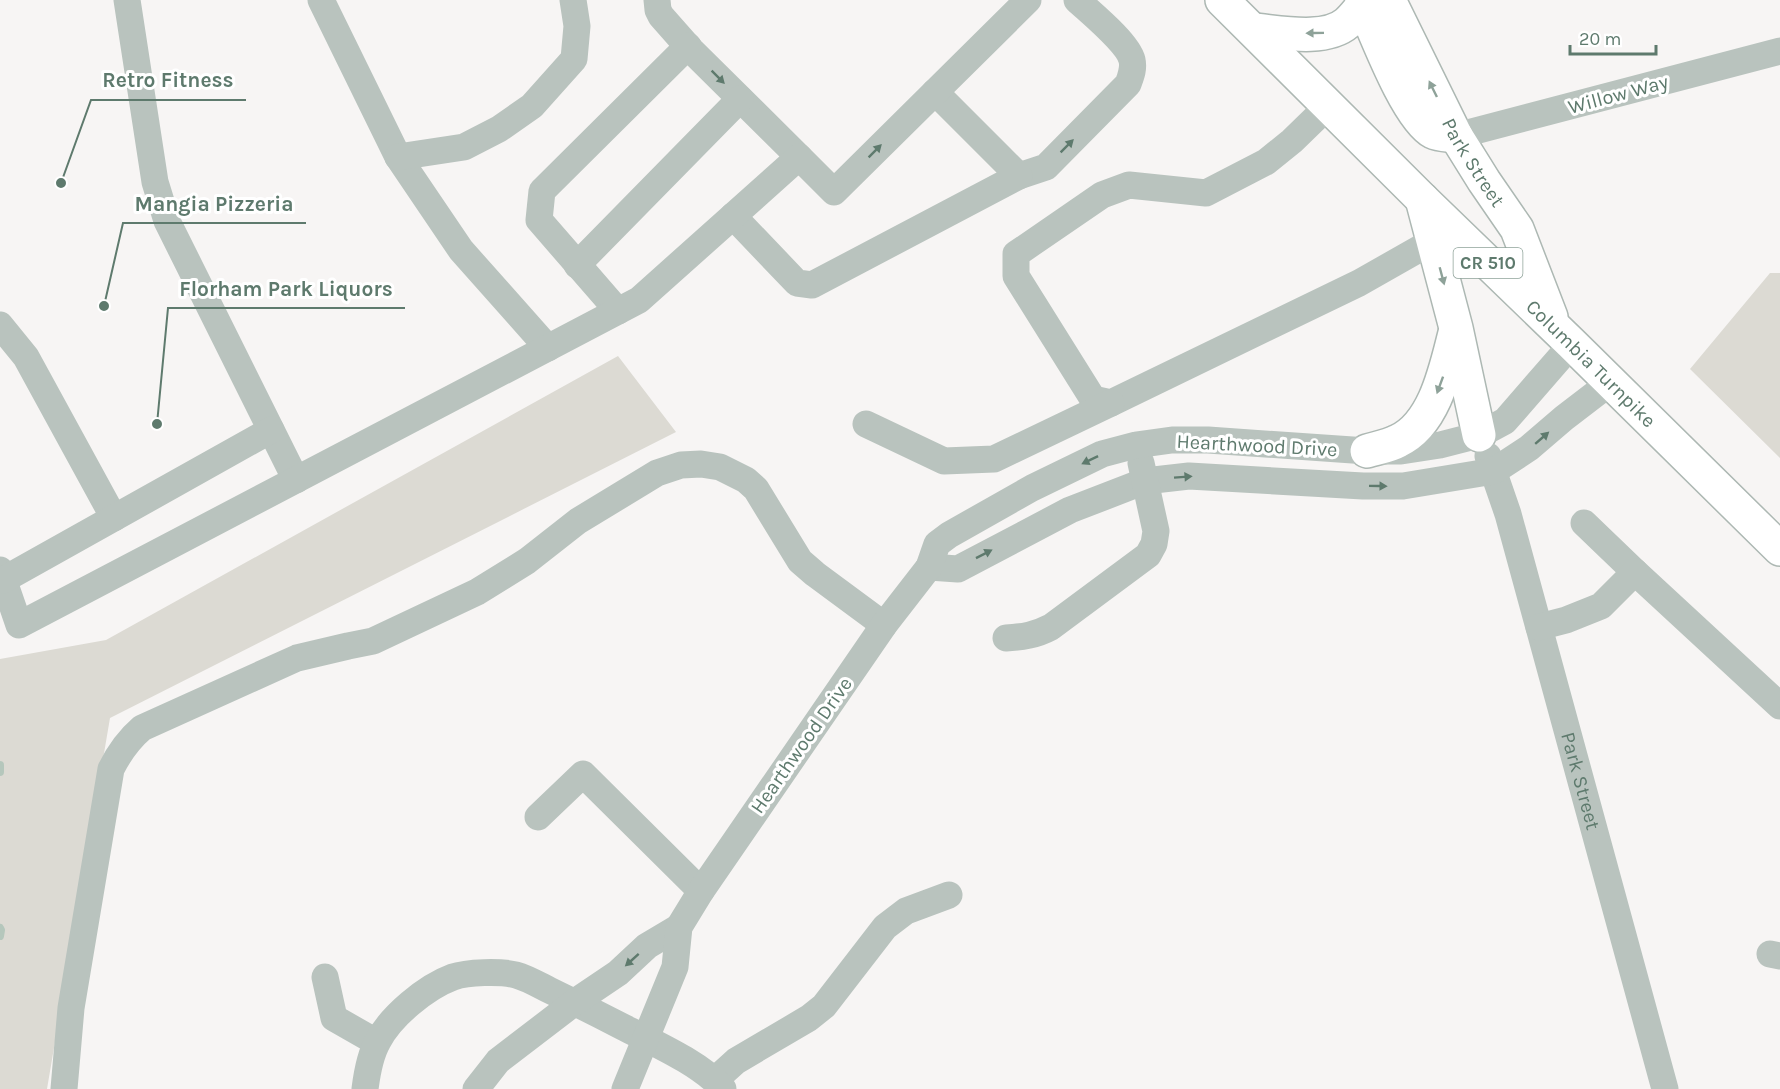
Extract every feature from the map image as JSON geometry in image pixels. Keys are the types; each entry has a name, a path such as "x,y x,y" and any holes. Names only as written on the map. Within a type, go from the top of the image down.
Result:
{"main road":[{"name":"Columbia Turnpike","path":"1222,0 1780,549"},
{"path":"1253,30 1329,33 1346,24 1371,2"},
{"name":"Park Street","path":"1371,2 1484,181 1517,228 1563,335"},
{"path":"1422,199 1456,328 1479,435"},
{"path":"1367,451 1400,441 1417,427 1442,384 1456,328"}],"street":[{"path":"127,0 155,182 167,220 296,480"},
{"path":"321,0 398,157 461,250 548,348"},
{"path":"398,157 464,147 499,129 532,106 574,59 577,26 573,0"},
{"path":"657,0 661,16 688,46 834,192 1028,0"},
{"path":"733,216 797,283 812,285 1019,176 1046,167 1128,84 1132,74 1132,61 1127,49 1077,0"},
{"path":"618,311 539,220 542,191 688,46"},
{"name":"Willow Way","path":"1456,136 1780,51"},
{"path":"935,92 1019,176"},
{"path":"577,265 740,99"},
{"path":"1111,403 1093,399 1016,276 1016,254 1102,195 1128,185 1206,193 1266,162 1292,141 1328,106"},
{"path":"271,430 114,518 2,575 19,625 639,300 799,157"},
{"path":"866,424 944,461 994,459 1359,283 1433,240"},
{"path":"0,325 26,357 114,518"},
{"path":"1479,435 1505,421 1563,335"},
{"path":"1494,471 1529,448 1611,382"},
{"name":"Hearthwood Drive","path":"625,1089 675,967 679,927 701,891 884,625 929,567 937,544 960,527 1032,488 1102,454 1136,444 1172,440 1208,440 1401,452 1479,435"},
{"name":"Park Street","path":"1479,435 1508,514 1665,1089"},
{"path":"1006,638 1036,634 1051,627 1148,555 1154,544 1156,531 1136,444"},
{"path":"64,1089 71,1008 111,769 132,736 142,728 297,658 374,641 477,592 527,561 578,521 657,473 681,465 701,464 720,467 746,480 756,489 800,561 884,625"},
{"name":"Hearthwood Drive","path":"929,567 957,569 1070,510 1145,481 1189,476 1403,486 1494,471"},
{"path":"1584,523 1780,706"},
{"path":"1539,627 1566,620 1601,606 1635,572"},
{"path":"538,817 583,774 701,891"},
{"path":"365,1089 376,1042 387,1025 406,1007 432,988 454,976 485,973 516,975 575,1002 675,1054 719,1085 736,1060 809,1018 824,1006 885,927 906,911 949,895"},
{"name":"Hearthwood Drive","path":"476,1089 498,1061 575,1002 618,973 647,946 679,927"},
{"path":"325,977 334,1018 376,1042"}],"shaded area":[{"path":"1770,273 1780,273 1780,458 1690,369"},
{"path":"618,356 676,432 110,718 47,1089 0,1089 0,659 106,640"}],"waterway":[{"path":"0,765 0,772"},
{"path":"0,928 0,936"}],"place":[{"name":"Retro Fitness","path":"61,183"},
{"name":"Mangia Pizzeria","path":"104,306"},
{"name":"Florham Park Liquors","path":"157,424"}]}
